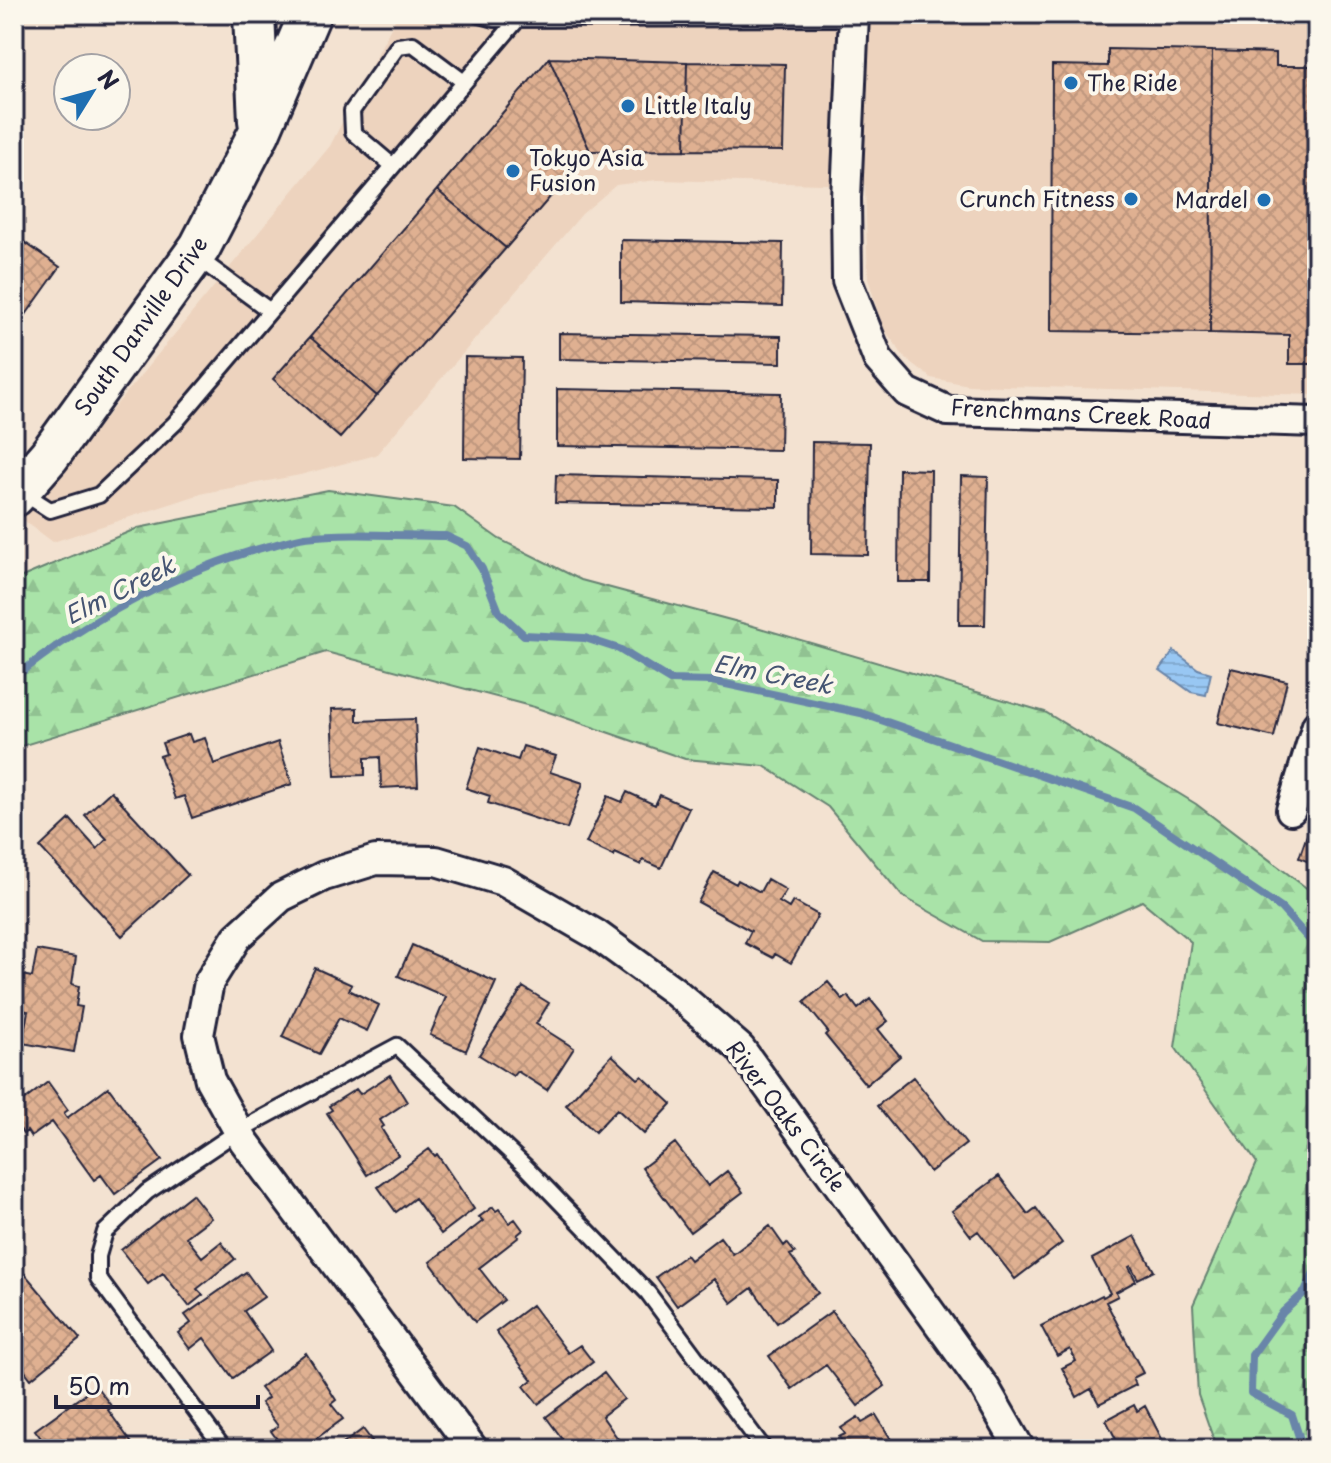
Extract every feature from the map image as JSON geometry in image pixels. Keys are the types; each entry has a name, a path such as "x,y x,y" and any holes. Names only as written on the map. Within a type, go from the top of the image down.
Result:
{"main road":[{"path":"254,14 259,133"},
{"name":"South Danville Drive","path":"17,493 49,456 194,255 259,133 310,14"}],"street":[{"name":"Frenchmans Creek Road","path":"854,16 846,198 847,281 878,359 907,392 948,411 1317,422"},
{"path":"1291,810 1317,725"},
{"name":"River Oaks Circle","path":"473,1449 238,1131 210,1080 199,1035 209,982 237,937 281,897 324,876 376,860 436,861 503,881 597,935 674,991 740,1048 985,1388 1020,1449"}],"lane":[{"path":"477,14 495,19 854,16"},
{"path":"17,493 50,510 99,495 175,423 518,19"},
{"path":"393,166 353,132 352,111 398,46 413,44 464,82"},
{"path":"194,255 270,311"},
{"path":"224,1449 98,1278 98,1256 105,1232 147,1192 238,1131 397,1046 526,1167 648,1293 764,1449"}],"shaded area":[{"path":"398,14 1317,14 1317,395 969,385 931,378 905,358 882,326 868,278 865,185 657,180 616,185 582,214 376,455 300,475 204,493 53,542 22,519 330,146"}],"green space":[{"path":"328,490 454,507 499,539 581,580 753,626 1045,712 1196,804 1317,896 1317,1449 1217,1449 1198,1395 1193,1305 1257,1163 1175,1047 1191,942 1142,901 1050,942 982,941 902,896 828,807 764,766 685,759 534,707 326,652 21,746 14,755 15,580 138,528"}],"water":[{"path":"1174,651 1198,669 1211,673 1206,695 1191,692 1160,670"}],"building":[{"name":"Crunch Fitness","path":"1108,49 1212,51 1210,333 1051,331 1052,65 1108,66"},
{"name":"Mardel","path":"1212,51 1276,53 1276,66 1317,66 1317,364 1289,364 1289,335 1210,333"},
{"name":"Tokyo Asia Fusion","path":"549,58 590,151 506,248 437,190"},
{"name":"Little Italy","path":"549,58 687,62 685,150 590,151"},
{"path":"687,62 785,64 783,151 685,150"},
{"path":"437,190 506,248 377,396 310,337"},
{"path":"14,235 60,267 20,323 23,325 14,339"},
{"path":"621,240 783,243 782,306 621,302"},
{"path":"559,333 781,336 781,363 559,359"},
{"path":"310,337 377,396 340,438 273,379"},
{"path":"465,357 522,358 520,459 464,458"},
{"path":"557,389 781,393 780,450 557,446"},
{"path":"812,442 870,443 868,555 811,554"},
{"path":"899,469 931,470 930,582 898,582"},
{"path":"556,475 778,480 778,507 555,503"},
{"path":"961,476 988,477 985,625 959,625"},
{"path":"1231,668 1287,681 1274,737 1218,723"},
{"path":"357,708 357,721 415,719 418,786 381,788 380,757 365,758 365,775 335,776 332,709"},
{"path":"189,734 192,742 205,738 214,764 278,742 292,784 192,818 184,796 175,799 160,756 166,754 162,743"},
{"path":"523,746 556,756 550,772 583,783 567,829 488,803 490,796 466,788 480,747 518,760"},
{"path":"111,791 188,875 122,936 40,847 70,819 97,849 107,839 85,815"},
{"path":"627,792 655,805 660,795 689,808 661,868 643,860 641,865 615,853 614,856 586,843 608,796 622,802"},
{"path":"1317,806 1317,865 1299,858"},
{"path":"714,872 760,892 767,879 786,890 779,902 789,908 793,901 818,915 791,963 775,954 773,958 745,943 751,931 698,902"},
{"path":"412,945 496,982 466,1051 430,1035 446,997 398,976"},
{"path":"37,950 76,957 72,984 79,986 76,1006 82,1007 74,1052 22,1043 28,1011 14,1009 14,984 16,974 32,977"},
{"path":"315,968 352,985 349,990 379,1005 367,1031 339,1018 319,1054 282,1037"},
{"path":"828,982 843,1000 848,996 858,1009 870,999 888,1021 878,1029 900,1056 866,1085 825,1035 828,1032 804,1002"},
{"path":"523,987 549,1003 536,1024 574,1048 547,1090 517,1071 513,1076 479,1055"},
{"path":"612,1055 638,1079 642,1076 672,1104 644,1134 617,1109 595,1132 566,1105"},
{"path":"390,1075 407,1102 380,1120 384,1126 381,1128 398,1155 367,1175 327,1113 332,1110 329,1106 356,1089 360,1094"},
{"path":"913,1077 966,1144 930,1172 877,1106"},
{"path":"48,1082 68,1110 64,1113 67,1118 108,1087 162,1160 115,1194 101,1175 94,1180 52,1122 31,1137 27,1131 23,1134 16,1123 19,1121 14,1108"},
{"path":"675,1143 708,1186 727,1171 743,1192 690,1232 642,1168"},
{"path":"429,1149 435,1156 437,1154 474,1209 441,1234 415,1198 396,1212 378,1187"},
{"path":"999,1176 1028,1214 1036,1208 1062,1243 1015,1279 978,1231 971,1236 952,1211"},
{"path":"192,1194 211,1218 186,1237 202,1257 221,1242 235,1259 197,1289 203,1295 189,1306 163,1273 148,1284 121,1250"},
{"path":"493,1207 496,1211 499,1209 509,1223 515,1219 523,1230 517,1235 519,1237 479,1268 504,1300 475,1322 430,1262 483,1221 479,1217"},
{"path":"770,1226 784,1246 787,1243 795,1253 790,1255 818,1293 777,1323 752,1288 732,1303 714,1279 677,1306 656,1277 686,1255 690,1260 720,1237 733,1254"},
{"path":"1135,1236 1154,1271 1138,1279 1129,1267 1136,1281 1116,1292 1118,1296 1106,1302 1143,1373 1133,1378 1136,1385 1099,1404 1091,1389 1077,1397 1062,1368 1076,1361 1070,1349 1057,1356 1041,1326 1110,1293 1092,1259"},
{"path":"14,1261 80,1339 31,1379 14,1357"},
{"path":"246,1272 264,1297 244,1311 271,1351 233,1378 204,1338 190,1349 178,1333 191,1323 185,1315"},
{"path":"532,1305 568,1353 580,1345 593,1362 538,1404 524,1386 532,1380 496,1332"},
{"path":"832,1311 885,1386 858,1406 826,1365 792,1389 769,1356"},
{"path":"306,1353 336,1400 331,1404 343,1419 302,1449 284,1449 271,1431 278,1426 261,1403 268,1398 260,1388"},
{"path":"604,1373 624,1399 602,1416 625,1449 570,1449 546,1417"},
{"path":"96,1386 112,1407 108,1410 136,1449 49,1449 35,1430"},
{"path":"1134,1405 1137,1411 1145,1406 1164,1443 1172,1439 1177,1449 1116,1449 1120,1447 1106,1420"},
{"path":"876,1415 897,1449 847,1449 839,1437 845,1434 841,1428 858,1417 862,1423"},
{"path":"363,1429 378,1449 336,1449"}],"waterway":[{"name":"Elm Creek","path":"14,678 71,637 135,599 236,556 305,537 358,534 446,536 467,546 482,569 499,612 524,635 585,638 619,649 670,680 712,681 861,713 1134,808 1281,908 1317,948"},
{"name":"Elm Creek","path":"1303,1449 1292,1415 1251,1393 1252,1355 1283,1312 1305,1292 1317,1265"}],"place":[{"name":"The Ride","path":"1071,83"},
{"name":"Little Italy","path":"628,106"},
{"name":"Tokyo Asia Fusion","path":"513,171"},
{"name":"Crunch Fitness","path":"1131,199"},
{"name":"Mardel","path":"1264,200"}]}
